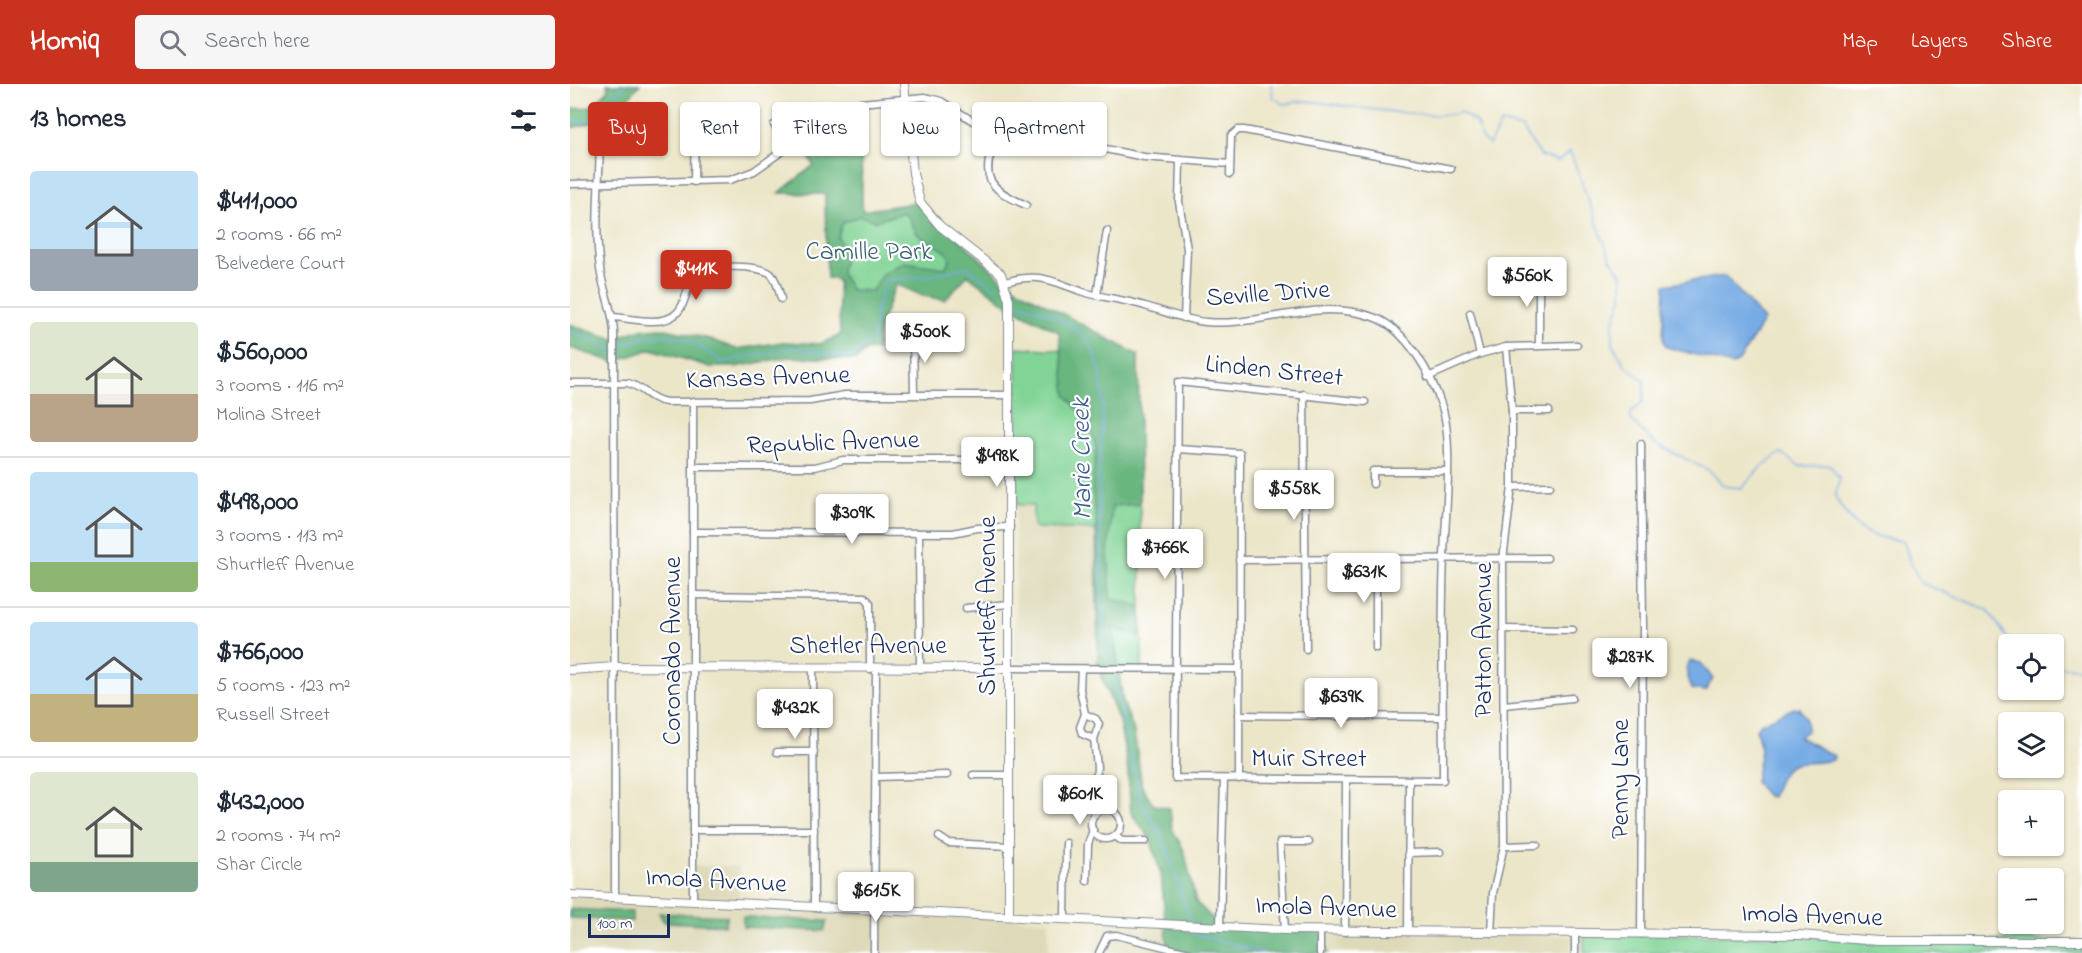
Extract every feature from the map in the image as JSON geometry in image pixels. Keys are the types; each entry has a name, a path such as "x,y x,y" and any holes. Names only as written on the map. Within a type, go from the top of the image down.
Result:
{"street":[{"path":"904,84 914,182 920,202 940,226 1001,274 1005,282"},
{"path":"869,102 925,97 941,101 972,120"},
{"path":"1230,174 1231,136 1238,130 1451,169"},
{"path":"1107,150 1132,156 1230,164"},
{"path":"600,156 600,270 613,317 614,332 615,897"},
{"path":"694,156 694,182"},
{"path":"570,184 719,182 754,171 774,156"},
{"path":"990,156 986,166 995,189 1026,206"},
{"path":"1180,161 1179,202 1187,249 1184,318"},
{"path":"1097,295 1107,231"},
{"path":"613,317 654,320 674,316 681,309 693,278 701,271 717,268 764,269 773,276 781,299"},
{"path":"1539,270 1539,345"},
{"name":"Seville Drive","path":"1005,282 1028,277 1046,278 1097,295 1144,305 1184,318 1225,322 1313,310 1355,312 1387,323 1411,345 1442,407 1446,428 1447,471 1443,560 1443,780"},
{"name":"Shurtleff Avenue","path":"1005,282 1010,310 1009,916"},
{"path":"1470,314 1480,354"},
{"path":"913,333 914,394"},
{"path":"1428,377 1480,354 1506,347 1577,345"},
{"name":"Patton Avenue","path":"1491,933 1493,893 1504,846 1503,560 1512,487 1512,411 1506,347"},
{"name":"Kansas Avenue","path":"570,383 614,382 637,386 658,401 810,401 845,395 1010,395"},
{"name":"Linden Street","path":"1178,449 1178,382 1365,402"},
{"path":"1304,394 1306,649"},
{"name":"Coronado Avenue","path":"693,401 693,901"},
{"path":"1512,411 1549,411"},
{"name":"Penny Lane","path":"1641,444 1643,628 1641,934"},
{"path":"1176,669 1178,449 1240,453 1239,779"},
{"name":"Republic Avenue","path":"693,467 815,467 843,460 1010,459"},
{"path":"1373,484 1373,471 1447,471"},
{"path":"1512,487 1550,486"},
{"path":"693,532 919,533 1010,527"},
{"path":"919,533 920,669"},
{"path":"1239,560 1376,561 1547,558"},
{"path":"1376,561 1376,648"},
{"path":"693,595 865,597 870,603 876,777 877,910 874,953"},
{"path":"966,608 982,604 1009,604"},
{"path":"1504,629 1572,630"},
{"name":"Shetler Avenue","path":"570,670 615,668 1238,669"},
{"path":"813,669 814,908"},
{"path":"1082,669 1080,689 1085,714 1080,727 1082,734 1094,740"},
{"name":"Muir Street","path":"1176,669 1174,778 1443,780"},
{"path":"1504,705 1572,698"},
{"path":"1085,714 1096,719 1099,724 1094,740 1096,806 1091,823 1093,830 1101,838 1115,836 1122,841 1146,841"},
{"path":"1239,715 1443,717"},
{"path":"777,752 814,752"},
{"path":"876,777 946,775"},
{"path":"973,775 1009,776"},
{"path":"1220,926 1224,779"},
{"path":"1345,932 1346,780"},
{"path":"1408,932 1409,780"},
{"path":"1095,814 1109,810 1117,814 1121,828 1115,836"},
{"path":"693,830 814,830"},
{"path":"1087,881 1088,844 1093,830"},
{"path":"939,837 948,843 1009,846"},
{"path":"1285,930 1280,842 1309,842"},
{"path":"1065,918 1066,843"},
{"path":"1504,846 1537,845"},
{"path":"1408,853 1440,852"},
{"name":"Imola Avenue","path":"570,895 1345,932 1799,935 1879,941 2070,943 2082,941"},
{"path":"1320,931 1320,953"},
{"path":"1575,933 1575,953"},
{"path":"1099,953 1107,936 1116,935 1189,953"}],"shaded area":[{"path":"1015,505 1034,505 1034,528 1097,530 1104,663 1021,663 1016,660"},
{"path":"693,866 739,866 739,904 844,909 845,876 900,879 898,911 1049,921 1048,953 570,953 570,895 693,901"},
{"path":"1099,924 1491,933 2082,953 1091,953"}],"green space":[{"path":"607,84 640,84 625,102 596,102 608,90"},
{"path":"588,107 588,124 570,128 570,109"},
{"name":"Camille Park","path":"808,156 861,156 862,211 920,202 963,242 949,273 896,284 879,328 877,350 841,351 838,281 834,278 827,278 825,194 779,193 814,165"},
{"path":"808,156 861,156 862,211 920,202 1005,282 1138,355 1140,504 1112,506 1108,553 1111,599 1141,606 1141,636 1113,628 1123,702 1134,731 1142,787 1154,805 1170,808 1172,829 1184,850 1196,902 1220,926 1320,931 1328,953 1189,953 1168,948 1161,875 1150,838 1131,813 1127,763 1119,721 1098,669 1097,530 1092,487 1096,449 1090,424 1066,395 1059,332 1009,306 968,275 945,300 923,296 896,284 879,328 877,350 865,351 857,360 789,357 735,367 710,367 651,349 614,362 570,348 570,324 614,339 638,330 661,328 706,338 736,349 783,342 820,344 840,335 838,281 834,278 827,278 825,194 779,193 814,165","holes":["904,212 921,237 948,255 950,260 945,268 904,262 882,274 872,291 851,290 841,272 846,251 838,238 842,223 860,216 876,221"]},
{"path":"1017,347 1138,355 1142,669 1098,669 1096,530 1034,528 1033,505 1017,505"},
{"path":"570,909 632,912 632,921 570,918"},
{"path":"659,913 727,916 725,925 664,922"},
{"path":"743,917 827,921 824,931 743,927"},
{"path":"1584,933 2082,941 2082,953 1584,953"}],"water":[{"path":"1725,276 1764,320 1739,361 1732,365 1666,347 1663,339 1665,285"},
{"path":"1690,661 1701,663 1713,679 1705,691 1691,689 1686,668"},
{"path":"1794,708 1799,708 1806,718 1807,731 1799,737 1834,756 1833,760 1794,764 1788,767 1772,797 1767,796 1755,782 1761,749 1756,729 1760,724"}],"waterway":[{"path":"570,121 585,122 626,84"},
{"path":"1271,84 1273,97 1283,104 1307,101 1434,115 1451,115 1460,112 1476,122 1481,138 1489,145 1501,123 1522,128 1541,156 1559,161 1570,151 1610,258 1622,275 1622,298 1613,324 1613,345 1625,365 1644,381 1644,400 1631,413 1631,420 1654,443 1710,471 1724,486 1742,488 1762,466 1781,453 1799,466 1830,465 1840,479 1835,497 1856,525 1871,534 1904,541 1910,562 1921,583 1988,610 2005,634"},
{"name":"Marie Creek","path":"616,349 645,337 659,335 684,339 696,344 722,362 791,348 852,357 874,337 876,311 886,280 927,276 967,267 998,289"},
{"name":"Marie Creek","path":"1016,301 1048,313 1069,325 1086,340 1098,364 1103,397 1099,481 1104,637 1109,660"},
{"name":"Marie Creek","path":"570,332 612,350"},
{"path":"2064,667 2082,668"},
{"name":"Marie Creek","path":"1112,673 1142,804 1162,835 1191,922"},
{"name":"Marie Creek","path":"1192,930 1192,933 1264,953"}]}
